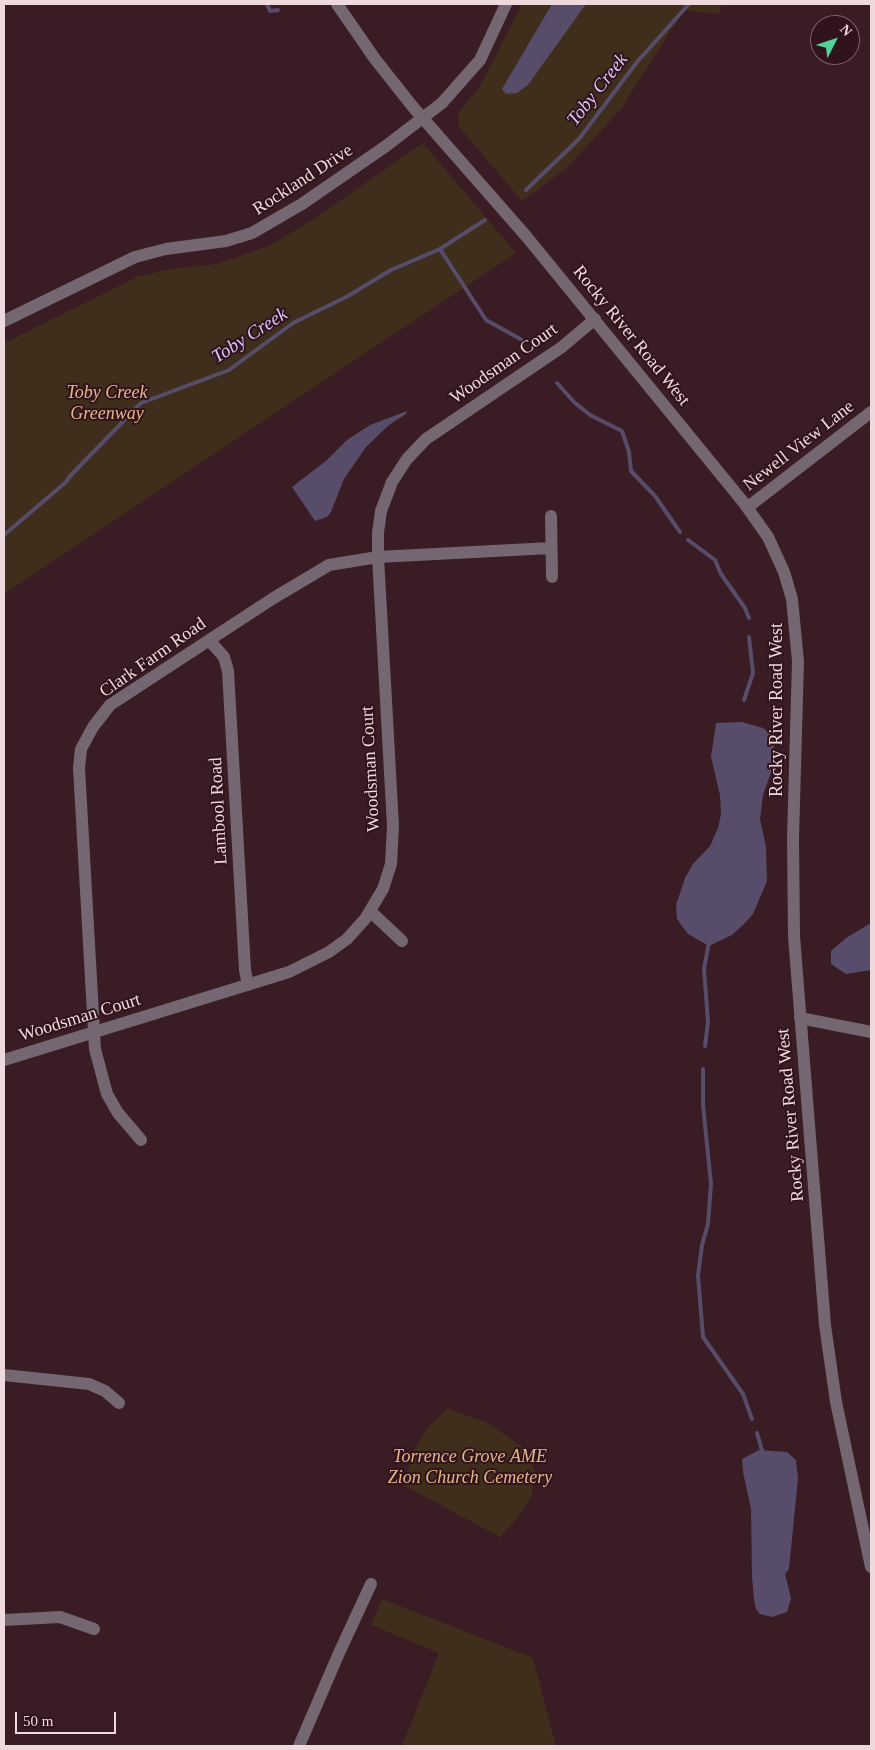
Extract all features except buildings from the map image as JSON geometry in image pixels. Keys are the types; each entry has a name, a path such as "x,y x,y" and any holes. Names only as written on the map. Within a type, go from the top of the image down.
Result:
{"street":[{"name":"Rocky River Road West","path":"337,4 375,59 422,118 526,236 748,507 768,537 779,559 792,599 795,623 798,700 793,882 800,1018 825,1325 838,1411 871,1567"},
{"name":"Rockland Drive","path":"4,322 134,257 183,246 214,244 252,233 302,204 386,146 442,103 480,60 506,4"},
{"name":"Woodsman Court","path":"4,1060 289,972 329,952 347,938 370,912 383,889 391,864 393,826 378,557 378,533 381,511 392,482 407,459 426,439 562,347 594,319"},
{"name":"Newell View Lane","path":"748,507 871,412"},
{"path":"551,516 550,548 552,576"},
{"name":"Clark Farm Road","path":"141,1140 118,1113 107,1094 98,1068 93,1031 79,768 81,749 110,705 316,572 343,562 378,557 550,548"},
{"name":"Lambool Road","path":"209,640 224,657 228,671 245,970 248,985"},
{"path":"370,912 402,941"},
{"path":"800,1018 871,1032"},
{"path":"4,1375 89,1384 105,1391 119,1403"},
{"path":"300,1746 339,1653 371,1584"},
{"path":"4,1620 60,1617 94,1629"}],"green space":[{"path":"522,4 722,4 719,14 684,10 621,109 567,168 522,201 459,127 458,113 480,86"},
{"name":"Toby Creek Greenway","path":"423,143 516,253 4,594 4,343 137,277 170,269 217,264 269,246 312,220"},
{"name":"Torrence Grove AME Zion Church Cemetery","path":"447,1408 490,1424 529,1452 535,1472 531,1497 519,1516 500,1537 403,1485 414,1450 427,1429"},
{"path":"382,1599 533,1658 556,1746 402,1746 439,1653 371,1625"}],"shaded area":[{"path":"552,4 586,4 528,85 517,93 506,94 502,89"},
{"path":"407,411 406,414 389,425 366,447 344,479 331,512 327,517 315,521 292,487 326,461 347,440 370,425"},
{"path":"742,722 763,728 771,734 774,744 773,767 763,795 760,819 766,847 767,881 753,914 732,935 709,946 688,934 677,919 676,905 685,878 693,864 710,846 718,828 721,814 720,795 711,757 716,723"},
{"path":"871,923 871,970 846,974 831,964 831,951 846,938"},
{"path":"759,1450 787,1452 796,1460 798,1478 789,1569 785,1574 791,1598 787,1612 772,1617 760,1614 756,1609 754,1600 751,1509 743,1472 742,1459"}],"waterway":[{"path":"267,4 270,11 278,10"},
{"name":"Toby Creek","path":"526,190 579,139 637,62 689,4"},
{"name":"Toby Creek","path":"4,535 66,482 141,403 229,370 293,323 348,296 391,270 440,249 485,220"},
{"path":"440,249 486,320 522,340"},
{"path":"557,383 574,402 590,415 622,431 629,452 631,471 655,496 680,532"},
{"path":"688,540 715,560 721,574 745,608 749,618"},
{"path":"744,700 753,673 749,637"},
{"path":"705,1046 708,1022 704,969 709,942"},
{"path":"703,1069 703,1105 711,1184 708,1224 702,1245 698,1276 703,1337 743,1394 752,1419"},
{"path":"757,1433 763,1454"}]}
